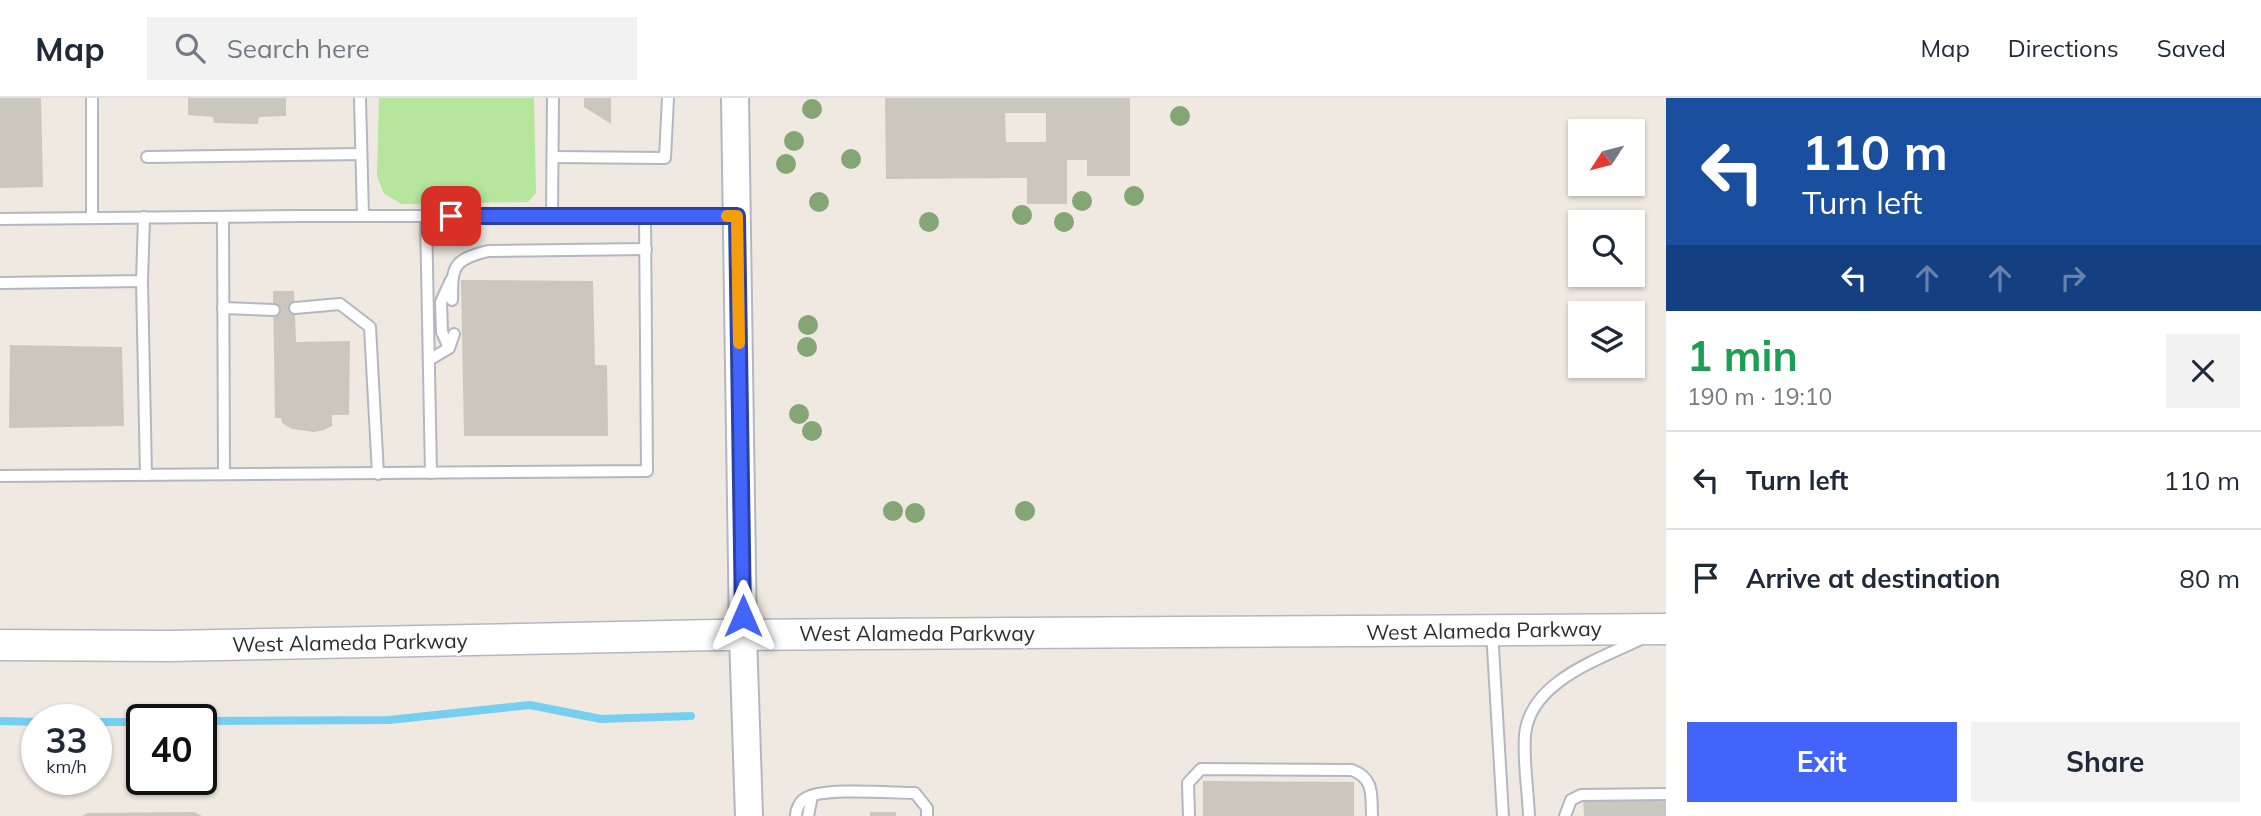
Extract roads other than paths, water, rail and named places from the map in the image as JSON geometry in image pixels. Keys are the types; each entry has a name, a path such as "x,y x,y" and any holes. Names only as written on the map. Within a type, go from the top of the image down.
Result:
{"main road":[{"name":"West Alameda Parkway","path":"0,645 169,646 743,635 1666,630"}],"street":[{"path":"734,98 743,635 749,816"}],"lane":[{"path":"92,98 92,218"},
{"path":"360,98 363,216"},
{"path":"552,216 554,98"},
{"path":"553,157 665,158 668,98"},
{"path":"148,157 361,154"},
{"path":"222,216 225,474"},
{"path":"426,216 431,473"},
{"path":"0,476 647,471 645,216"},
{"path":"0,219 737,216"},
{"path":"144,217 142,281 146,475"},
{"path":"449,348 442,332 440,302 457,264 471,255 488,251 646,249"},
{"path":"452,277 452,300"},
{"path":"0,283 142,281"},
{"path":"295,308 340,304 370,327 378,474"},
{"path":"223,308 274,310"},
{"path":"429,360 449,348 454,334"},
{"path":"1529,816 1525,737 1529,718 1538,702 1552,687 1584,667 1666,630"},
{"path":"1492,631 1503,816"},
{"path":"1189,816 1188,783 1201,769 1352,770 1363,774 1370,786 1372,816"},
{"path":"796,816 804,798 822,793 915,793 927,808 928,816"},
{"path":"1565,816 1571,800 1581,795 1666,794"},
{"path":"808,816 812,796"}],"waterway":[{"path":"217,721 389,720 530,705 601,719 691,716"},
{"path":"0,721 21,722"},
{"path":"112,722 126,722"}]}
